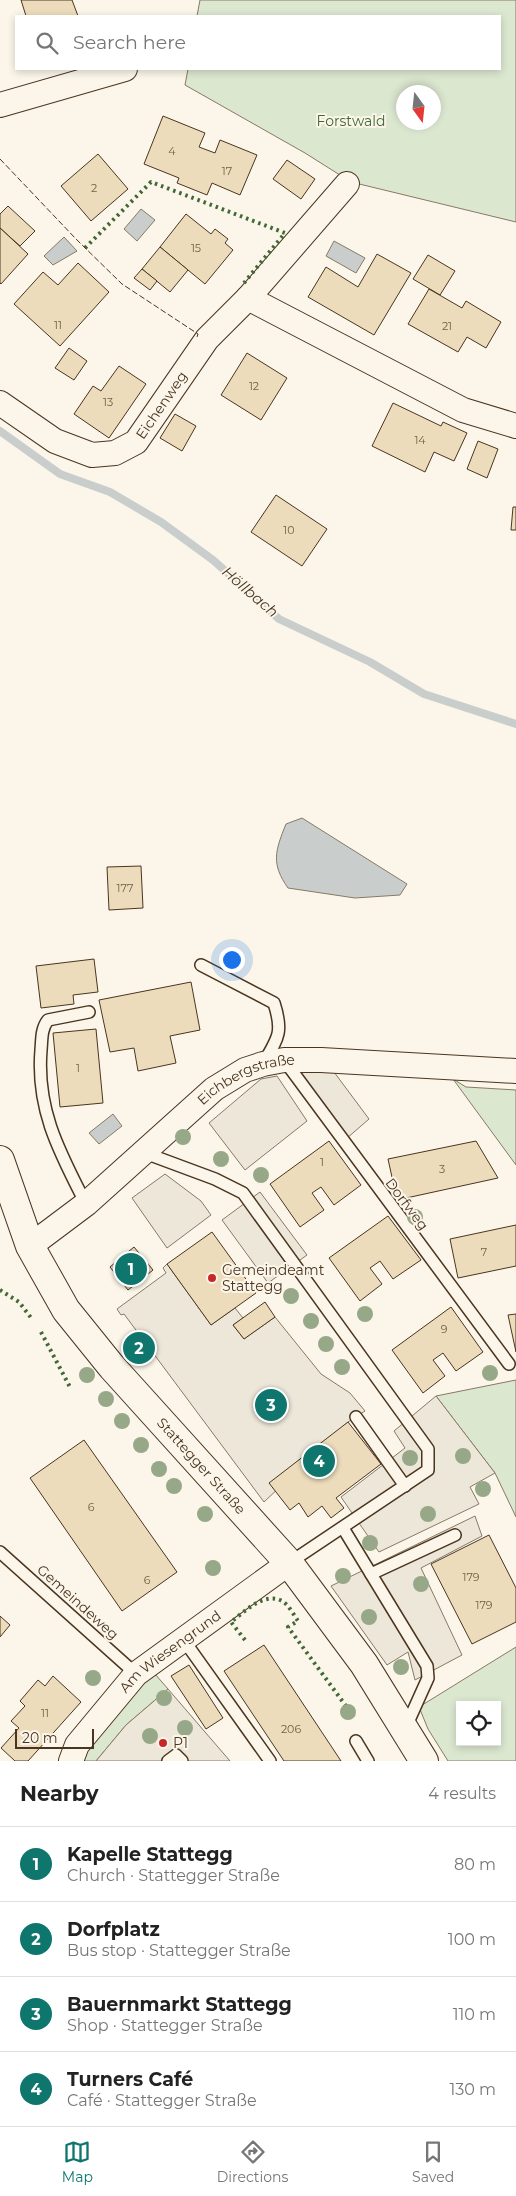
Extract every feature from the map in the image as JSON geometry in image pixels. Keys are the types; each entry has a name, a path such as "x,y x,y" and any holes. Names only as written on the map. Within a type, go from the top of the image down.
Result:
{"main road":[{"name":"Stattegger Straße","path":"2,1176 30,1246 66,1310 112,1367 290,1563 364,1664 424,1761"}],"street":[{"path":"0,105 122,70"},
{"name":"Eichenweg","path":"0,402 55,441 92,455 115,454 136,442 207,339 248,298 347,184"},
{"path":"248,298 463,410 516,426"},
{"name":"Eichbergstraße","path":"30,1246 86,1204 214,1089 246,1070 274,1062 352,1061 516,1071"},
{"name":"Am Wiesengrund","path":"71,1761 77,1745 136,1674 290,1563"}],"lane":[{"path":"201,965 274,1002 280,1022 274,1062"},
{"path":"86,1204 55,1142 45,1109 39,1070 43,1026 48,1020 89,1012"},
{"name":"Dorfweg","path":"274,1062 509,1364"},
{"path":"145,1153 215,1179 243,1193 428,1449 428,1470 290,1563"},
{"path":"356,1417 405,1486"},
{"path":"343,1528 427,1666 428,1678 405,1731"},
{"path":"371,1574 455,1535"},
{"name":"Gemeindeweg","path":"0,1552 136,1674"},
{"path":"184,1639 270,1761"},
{"path":"356,1740 368,1761"},
{"path":"168,1761 176,1755 182,1761"}],"green space":[{"name":"Forstwald","path":"200,0 516,0 516,222 351,182 305,153 185,85 188,70 501,70 501,15 197,15"},
{"path":"453,1079 466,1087 516,1090 516,1165"},
{"path":"516,1380 516,1517 495,1473 436,1396"},
{"path":"516,1647 516,1761 448,1761 428,1729 419,1707"},
{"path":"155,1674 168,1689 126,1725 96,1761 79,1761 133,1691"}],"shaded area":[{"path":"141,209 155,220 137,241 124,229"},
{"path":"64,237 77,251 53,265 44,256"},
{"path":"334,241 365,258 356,273 326,256"},
{"path":"302,818 407,884 400,895 355,898 288,888 279,872 276,857 277,850 286,824"},
{"path":"300,1072 334,1072 369,1119 346,1139"},
{"path":"277,1076 307,1121 245,1170 209,1123 261,1079"},
{"path":"113,1114 122,1126 99,1144 89,1133"},
{"path":"165,1174 201,1201 211,1215 167,1248 132,1198"},
{"path":"260,1192 307,1255 268,1283 222,1220"},
{"path":"167,1264 211,1325 235,1308 243,1318 233,1325 244,1339 275,1317 321,1374 350,1393 365,1411 348,1422 264,1502 124,1314 121,1315 117,1309 166,1273 163,1268"},
{"path":"436,1396 495,1473 470,1487 479,1504 379,1552 341,1497 405,1448 394,1431"},
{"path":"475,1516 482,1536 421,1568 462,1655 415,1680 408,1652 387,1665 331,1586"},
{"name":"P1","path":"168,1689 230,1761 96,1761 126,1725"}],"building":[{"path":"21,0 72,0 78,15 26,15"},
{"path":"163,116 205,133 199,147 215,153 220,140 257,155 240,195 212,183 207,195 177,183 179,178 144,164"},
{"path":"98,154 128,189 91,221 61,186"},
{"path":"287,160 315,179 301,199 273,179"},
{"path":"8,206 35,231 20,246 0,228 0,214"},
{"path":"186,214 211,234 215,229 228,239 225,243 233,250 205,284 160,247"},
{"path":"0,228 28,254 1,284 0,283"},
{"path":"160,247 188,270 170,292 142,269"},
{"path":"377,254 411,273 374,335 308,297 326,267 358,287"},
{"path":"428,255 455,271 440,295 413,279"},
{"path":"78,263 109,292 60,346 14,304 43,272 58,285"},
{"path":"142,269 157,281 150,290 134,278"},
{"path":"429,289 462,308 466,301 501,322 486,348 467,337 458,352 408,324"},
{"path":"69,348 87,361 74,380 55,368"},
{"path":"247,353 287,378 261,420 221,395"},
{"path":"119,366 146,384 109,438 74,414 93,386 101,391"},
{"path":"393,403 441,426 443,422 467,433 454,461 434,452 425,472 372,446"},
{"path":"175,414 196,426 182,451 160,438"},
{"path":"478,441 498,449 487,478 467,469"},
{"path":"276,495 327,529 302,566 251,532"},
{"path":"513,507 516,507 516,530 511,530"},
{"path":"141,866 143,908 109,910 107,867"},
{"path":"94,959 98,992 73,995 74,1004 41,1008 36,966"},
{"path":"191,982 200,1030 170,1036 176,1063 138,1071 134,1048 110,1052 99,1000"},
{"path":"96,1029 103,1103 60,1107 53,1033"},
{"path":"329,1141 361,1185 334,1205 321,1187 312,1193 324,1210 300,1227 270,1184"},
{"path":"476,1141 498,1178 397,1200 388,1159"},
{"path":"388,1216 421,1260 393,1279 380,1261 370,1268 382,1284 360,1301 329,1258"},
{"path":"516,1225 516,1266 458,1278 450,1239"},
{"name":"Gemeindeamt Stattegg","path":"212,1232 256,1293 211,1325 167,1264"},
{"path":"134,1247 153,1270 128,1290 110,1267"},
{"path":"265,1302 275,1317 244,1339 233,1325"},
{"path":"451,1307 483,1352 456,1371 443,1353 433,1360 445,1376 423,1393 392,1350"},
{"path":"516,1314 516,1352 508,1315"},
{"path":"348,1422 381,1464 336,1498 344,1508 331,1518 322,1506 308,1517 299,1503 290,1510 269,1483"},
{"path":"84,1440 177,1572 122,1611 30,1478"},
{"path":"489,1535 516,1588 516,1622 472,1644 431,1564"},
{"path":"0,1616 10,1625 0,1637"},
{"path":"264,1645 341,1761 284,1761 224,1671"},
{"path":"189,1665 223,1718 206,1729 171,1676"},
{"path":"53,1676 81,1702 28,1761 15,1761 1,1748 19,1728 11,1721 25,1706 20,1701 38,1680 45,1686"}],"waterway":[{"name":"Höllbach","path":"0,431 60,474 110,492 161,522 213,560 279,619 370,662 424,694 516,724"}],"hedge":[{"path":"85,248 151,182 285,233 244,283"},
{"path":"0,1290 19,1302 32,1319"},
{"path":"41,1332 71,1389"},
{"path":"245,1640 231,1622 253,1605 266,1599 283,1601 298,1621 288,1627 354,1717"}],"fence":[{"path":"0,159 122,284 198,334 197,337"}],"place":[{"name":"Kapelle Stattegg","path":"131,1269"},
{"name":"Gemeindeamt Stattegg","path":"212,1278"},
{"name":"Dorfplatz","path":"139,1348"},
{"name":"Bauernmarkt Stattegg","path":"271,1405"},
{"name":"Turners Café","path":"319,1461"},
{"name":"P1","path":"163,1743"}]}
